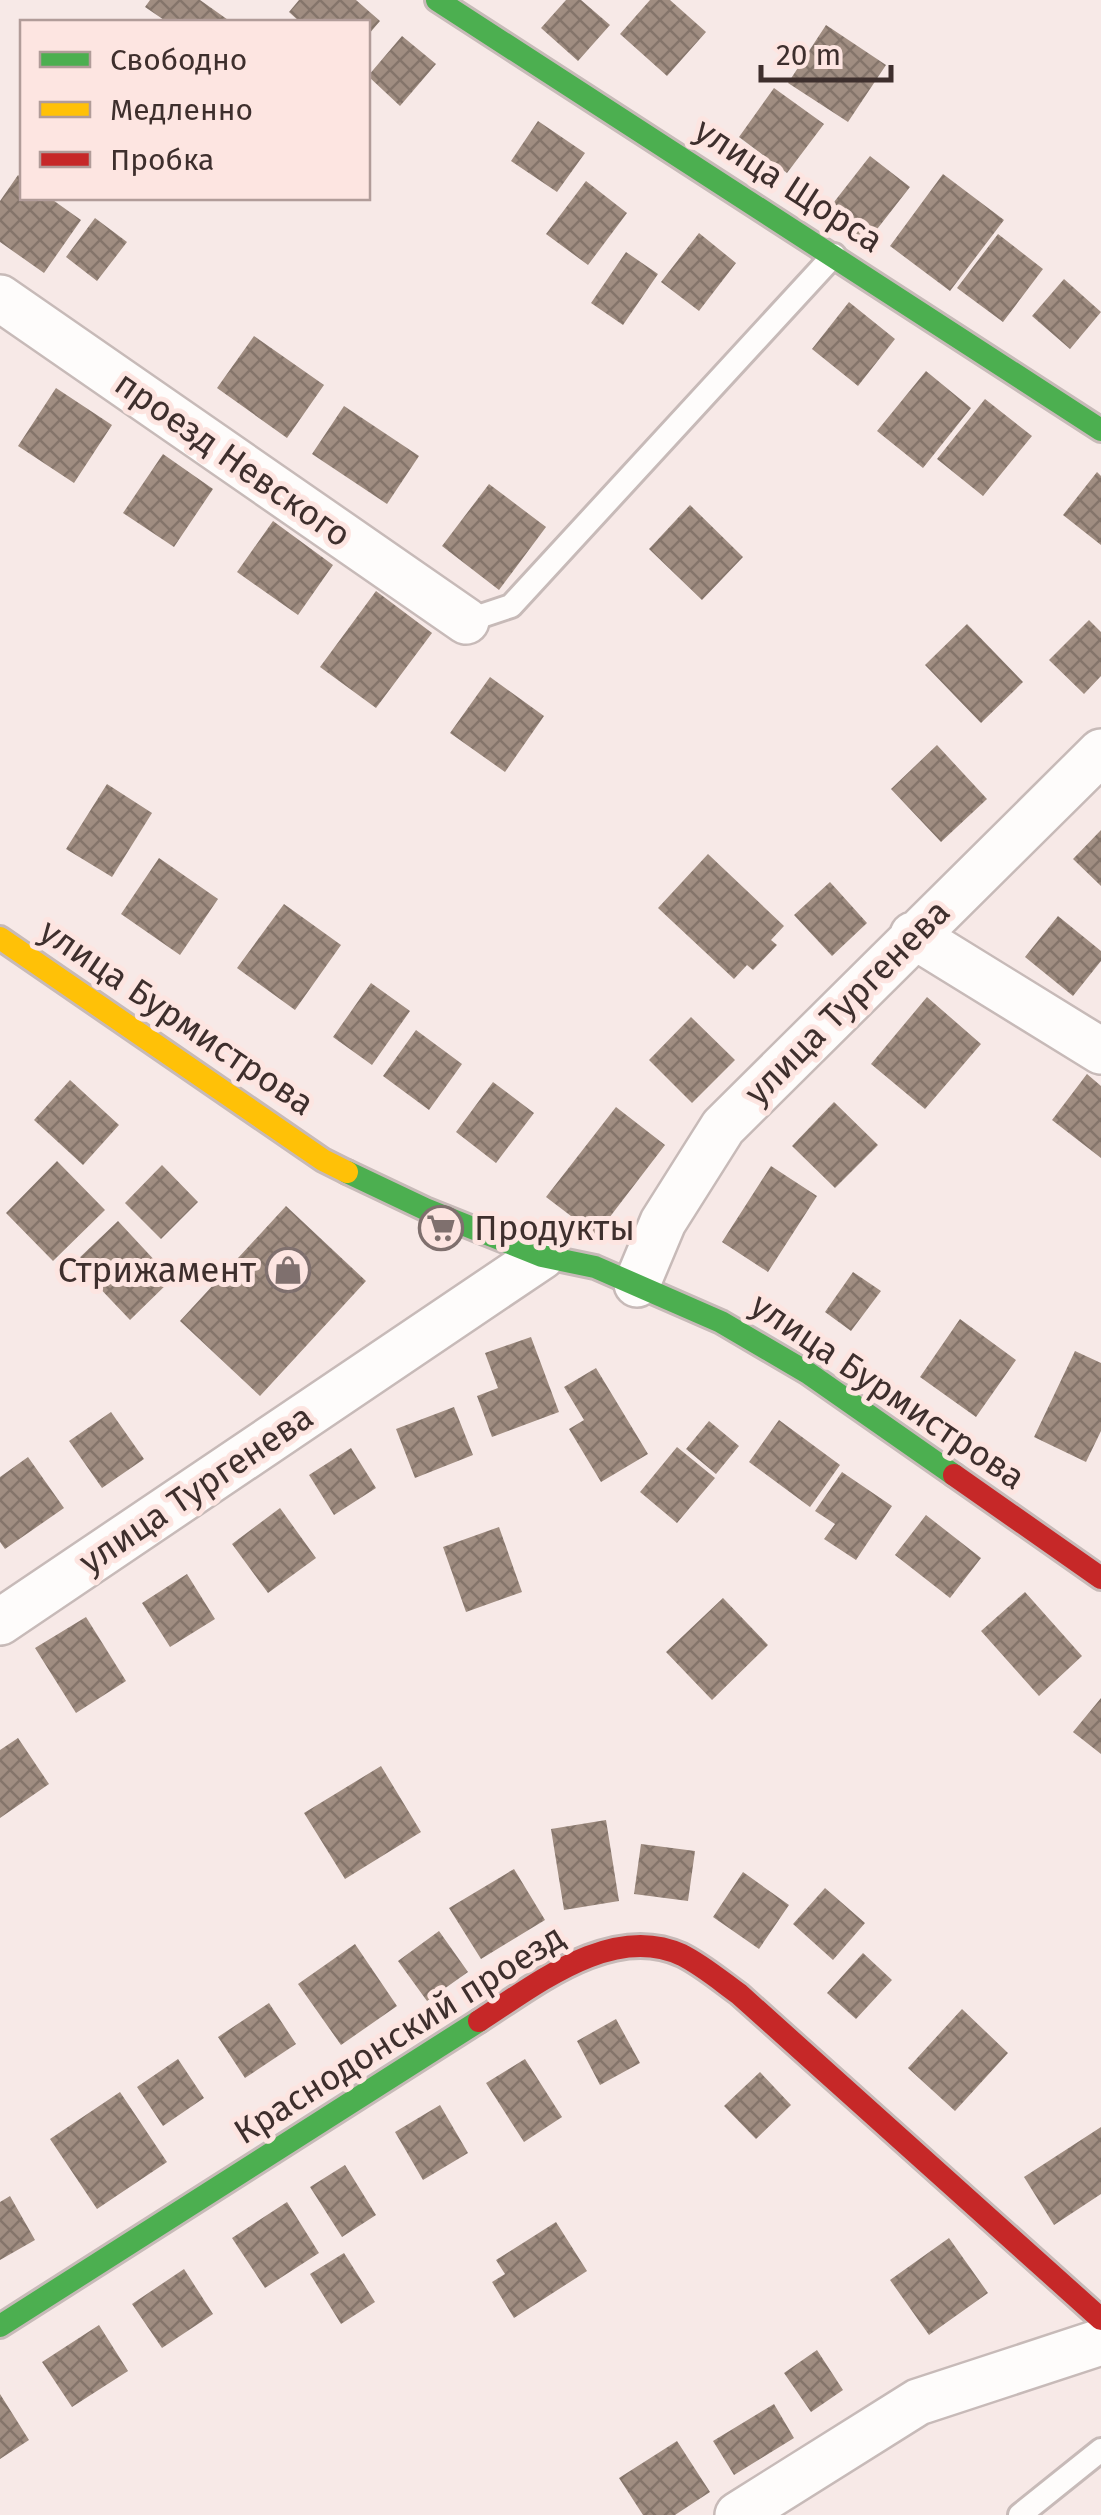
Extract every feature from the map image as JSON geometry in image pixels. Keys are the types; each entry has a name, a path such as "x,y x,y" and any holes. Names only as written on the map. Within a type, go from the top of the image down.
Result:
{"street":[{"name":"улица Щорса","path":"437,0 1101,430"},
{"name":"проезд Невского","path":"0,298 466,621"},
{"name":"улица Тургенева","path":"637,1284 663,1222 723,1127 1101,752"},
{"path":"913,935 1101,1051"},
{"name":"улица Бурмистрова","path":"0,938 323,1160 425,1209 542,1256 595,1267 721,1322 808,1374 1101,1578"},
{"name":"улица Тургенева","path":"0,1622 542,1256"},
{"name":"Краснодонский проезд","path":"0,2326 580,1958 641,1946 680,1954 739,1994 1101,2319"},
{"path":"738,2515 918,2402 1101,2342"}],"lane":[{"path":"466,621 510,606 834,255"},
{"path":"1020,2515 1101,2450"}],"building":[{"path":"150,0 200,0 228,20 164,20 145,7"},
{"path":"299,0 356,0 380,21 370,33 370,20 298,20 289,12"},
{"path":"566,0 581,0 610,25 578,61 541,28"},
{"path":"650,0 670,0 706,32 667,76 620,34"},
{"path":"826,25 886,65 848,122 788,83"},
{"path":"402,36 436,64 400,106 370,74"},
{"path":"774,88 824,124 787,173 739,137"},
{"path":"538,121 585,153 557,192 511,161"},
{"path":"870,156 910,187 867,242 827,211"},
{"path":"943,174 1004,220 950,291 890,246"},
{"path":"18,175 20,200 53,200 81,220 44,273 0,242 0,201"},
{"path":"586,181 627,213 588,265 546,234"},
{"path":"95,218 127,242 97,281 66,257"},
{"path":"699,233 736,263 699,311 661,282"},
{"path":"998,234 1043,269 1003,322 957,288"},
{"path":"626,252 658,274 623,325 591,303"},
{"path":"1064,279 1101,312 1070,349 1032,316"},
{"path":"849,302 895,339 858,386 812,349"},
{"path":"254,336 324,385 287,438 217,388"},
{"path":"926,371 971,408 923,468 877,431"},
{"path":"56,388 112,425 74,483 18,446"},
{"path":"985,399 1032,436 983,496 937,459"},
{"path":"344,406 419,456 387,504 312,454"},
{"path":"163,454 213,489 174,547 123,513"},
{"path":"1097,472 1101,476 1101,545 1063,515"},
{"path":"489,484 546,527 499,590 442,546"},
{"path":"690,505 743,557 702,600 649,549"},
{"path":"273,521 333,565 298,615 237,572"},
{"path":"376,591 432,633 376,708 320,667"},
{"path":"1089,620 1101,632 1101,676 1084,694 1049,660"},
{"path":"967,624 1023,682 981,723 925,665"},
{"path":"490,677 544,716 505,772 450,733"},
{"path":"937,745 987,799 941,842 891,789"},
{"path":"107,784 152,813 112,877 66,849"},
{"path":"1101,830 1101,886 1073,859"},
{"path":"708,854 784,926 771,940 777,945 753,970 747,965 734,979 658,908"},
{"path":"159,858 218,899 180,955 121,914"},
{"path":"830,882 867,923 832,956 794,915"},
{"path":"284,904 341,945 295,1010 237,968"},
{"path":"1058,916 1101,951 1101,961 1073,996 1025,957"},
{"path":"371,983 410,1011 372,1065 333,1037"},
{"path":"927,997 981,1044 925,1109 871,1064"},
{"path":"691,1017 735,1060 692,1103 649,1060"},
{"path":"416,1030 462,1064 429,1110 383,1076"},
{"path":"1087,1074 1101,1086 1101,1158 1052,1120"},
{"path":"70,1080 119,1125 83,1165 34,1120"},
{"path":"493,1082 534,1113 496,1163 456,1132"},
{"path":"834,1102 878,1145 835,1188 792,1146"},
{"path":"616,1107 665,1145 596,1235 546,1197"},
{"path":"57,1161 105,1210 53,1261 6,1213"},
{"path":"162,1165 198,1202 161,1239 125,1203"},
{"path":"771,1166 817,1196 768,1272 722,1242"},
{"path":"286,1206 366,1281 260,1396 180,1321"},
{"path":"118,1221 172,1279 130,1320 75,1262"},
{"path":"853,1272 881,1291 851,1331 825,1312"},
{"path":"960,1319 1016,1360 976,1417 920,1377"},
{"path":"531,1337 559,1412 492,1437 477,1396 498,1388 485,1353"},
{"path":"1075,1351 1101,1363 1101,1431 1086,1462 1034,1437"},
{"path":"596,1368 648,1454 601,1482 569,1429 584,1420 564,1387"},
{"path":"454,1407 473,1455 415,1478 396,1429"},
{"path":"111,1412 144,1459 102,1488 69,1441"},
{"path":"779,1420 840,1465 810,1507 749,1462"},
{"path":"709,1421 739,1446 716,1474 686,1449"},
{"path":"677,1447 715,1478 677,1523 640,1492"},
{"path":"351,1448 376,1488 334,1515 309,1475"},
{"path":"28,1457 64,1508 5,1549 0,1542 0,1477"},
{"path":"842,1472 892,1506 856,1560 824,1539 835,1524 815,1511"},
{"path":"280,1508 316,1558 268,1593 232,1544"},
{"path":"926,1515 981,1558 950,1598 895,1555"},
{"path":"499,1527 522,1592 466,1612 443,1547"},
{"path":"187,1574 215,1619 170,1647 142,1603"},
{"path":"1025,1592 1082,1656 1039,1696 981,1631"},
{"path":"723,1598 768,1645 712,1700 666,1652"},
{"path":"86,1617 126,1681 76,1713 35,1648"},
{"path":"1101,1698 1101,1754 1073,1732"},
{"path":"18,1738 49,1784 0,1818 0,1750"},
{"path":"381,1766 421,1832 345,1879 304,1813"},
{"path":"606,1820 619,1901 564,1910 551,1829"},
{"path":"641,1844 695,1851 688,1901 634,1894"},
{"path":"514,1869 545,1920 481,1959 449,1908"},
{"path":"743,1872 789,1905 759,1949 713,1917"},
{"path":"825,1888 865,1923 833,1960 793,1924"},
{"path":"439,1931 468,1972 427,2001 398,1961"},
{"path":"355,1944 397,2006 341,2045 298,1984"},
{"path":"863,1953 892,1980 856,2019 827,1993"},
{"path":"269,2003 296,2044 245,2078 218,2037"},
{"path":"962,2009 1008,2053 955,2111 908,2068"},
{"path":"616,2019 640,2063 600,2085 577,2041"},
{"path":"178,2059 204,2098 163,2126 137,2087"},
{"path":"525,2059 562,2117 524,2142 486,2083"},
{"path":"760,2072 791,2105 756,2139 724,2106"},
{"path":"120,2092 167,2162 97,2209 50,2139"},
{"path":"440,2105 468,2153 423,2180 395,2132"},
{"path":"1101,2127 1101,2194 1054,2225 1024,2177"},
{"path":"345,2165 376,2215 342,2237 310,2187"},
{"path":"10,2196 35,2240 0,2260 0,2202"},
{"path":"287,2202 319,2253 265,2288 232,2238"},
{"path":"556,2222 587,2271 514,2318 492,2282 505,2274 496,2260"},
{"path":"949,2238 988,2293 929,2335 890,2280"},
{"path":"344,2253 375,2302 341,2324 310,2274"},
{"path":"184,2269 213,2314 162,2348 132,2304"},
{"path":"99,2325 128,2371 72,2407 42,2362"},
{"path":"817,2350 843,2390 811,2412 784,2373"},
{"path":"0,2394 29,2440 0,2459"},
{"path":"774,2404 794,2438 734,2475 713,2441"},
{"path":"677,2441 710,2492 675,2515 643,2515 619,2478"}],"traffic: fast":[{"path":"437,0 1101,430"},
{"path":"347,1172 425,1209 542,1256 595,1267 721,1322 808,1373 954,1475"},
{"path":"0,2326 479,2021"}],"traffic: slow":[{"path":"0,938 323,1160 347,1172"}],"traffic: jam":[{"path":"954,1475 1101,1578"},
{"path":"479,2021 549,1976 602,1952 628,1946 655,1947 682,1955 739,1994 1101,2319"}],"place":[{"name":"Продукты","path":"441,1228"},
{"name":"Стрижамент","path":"288,1270"}]}
